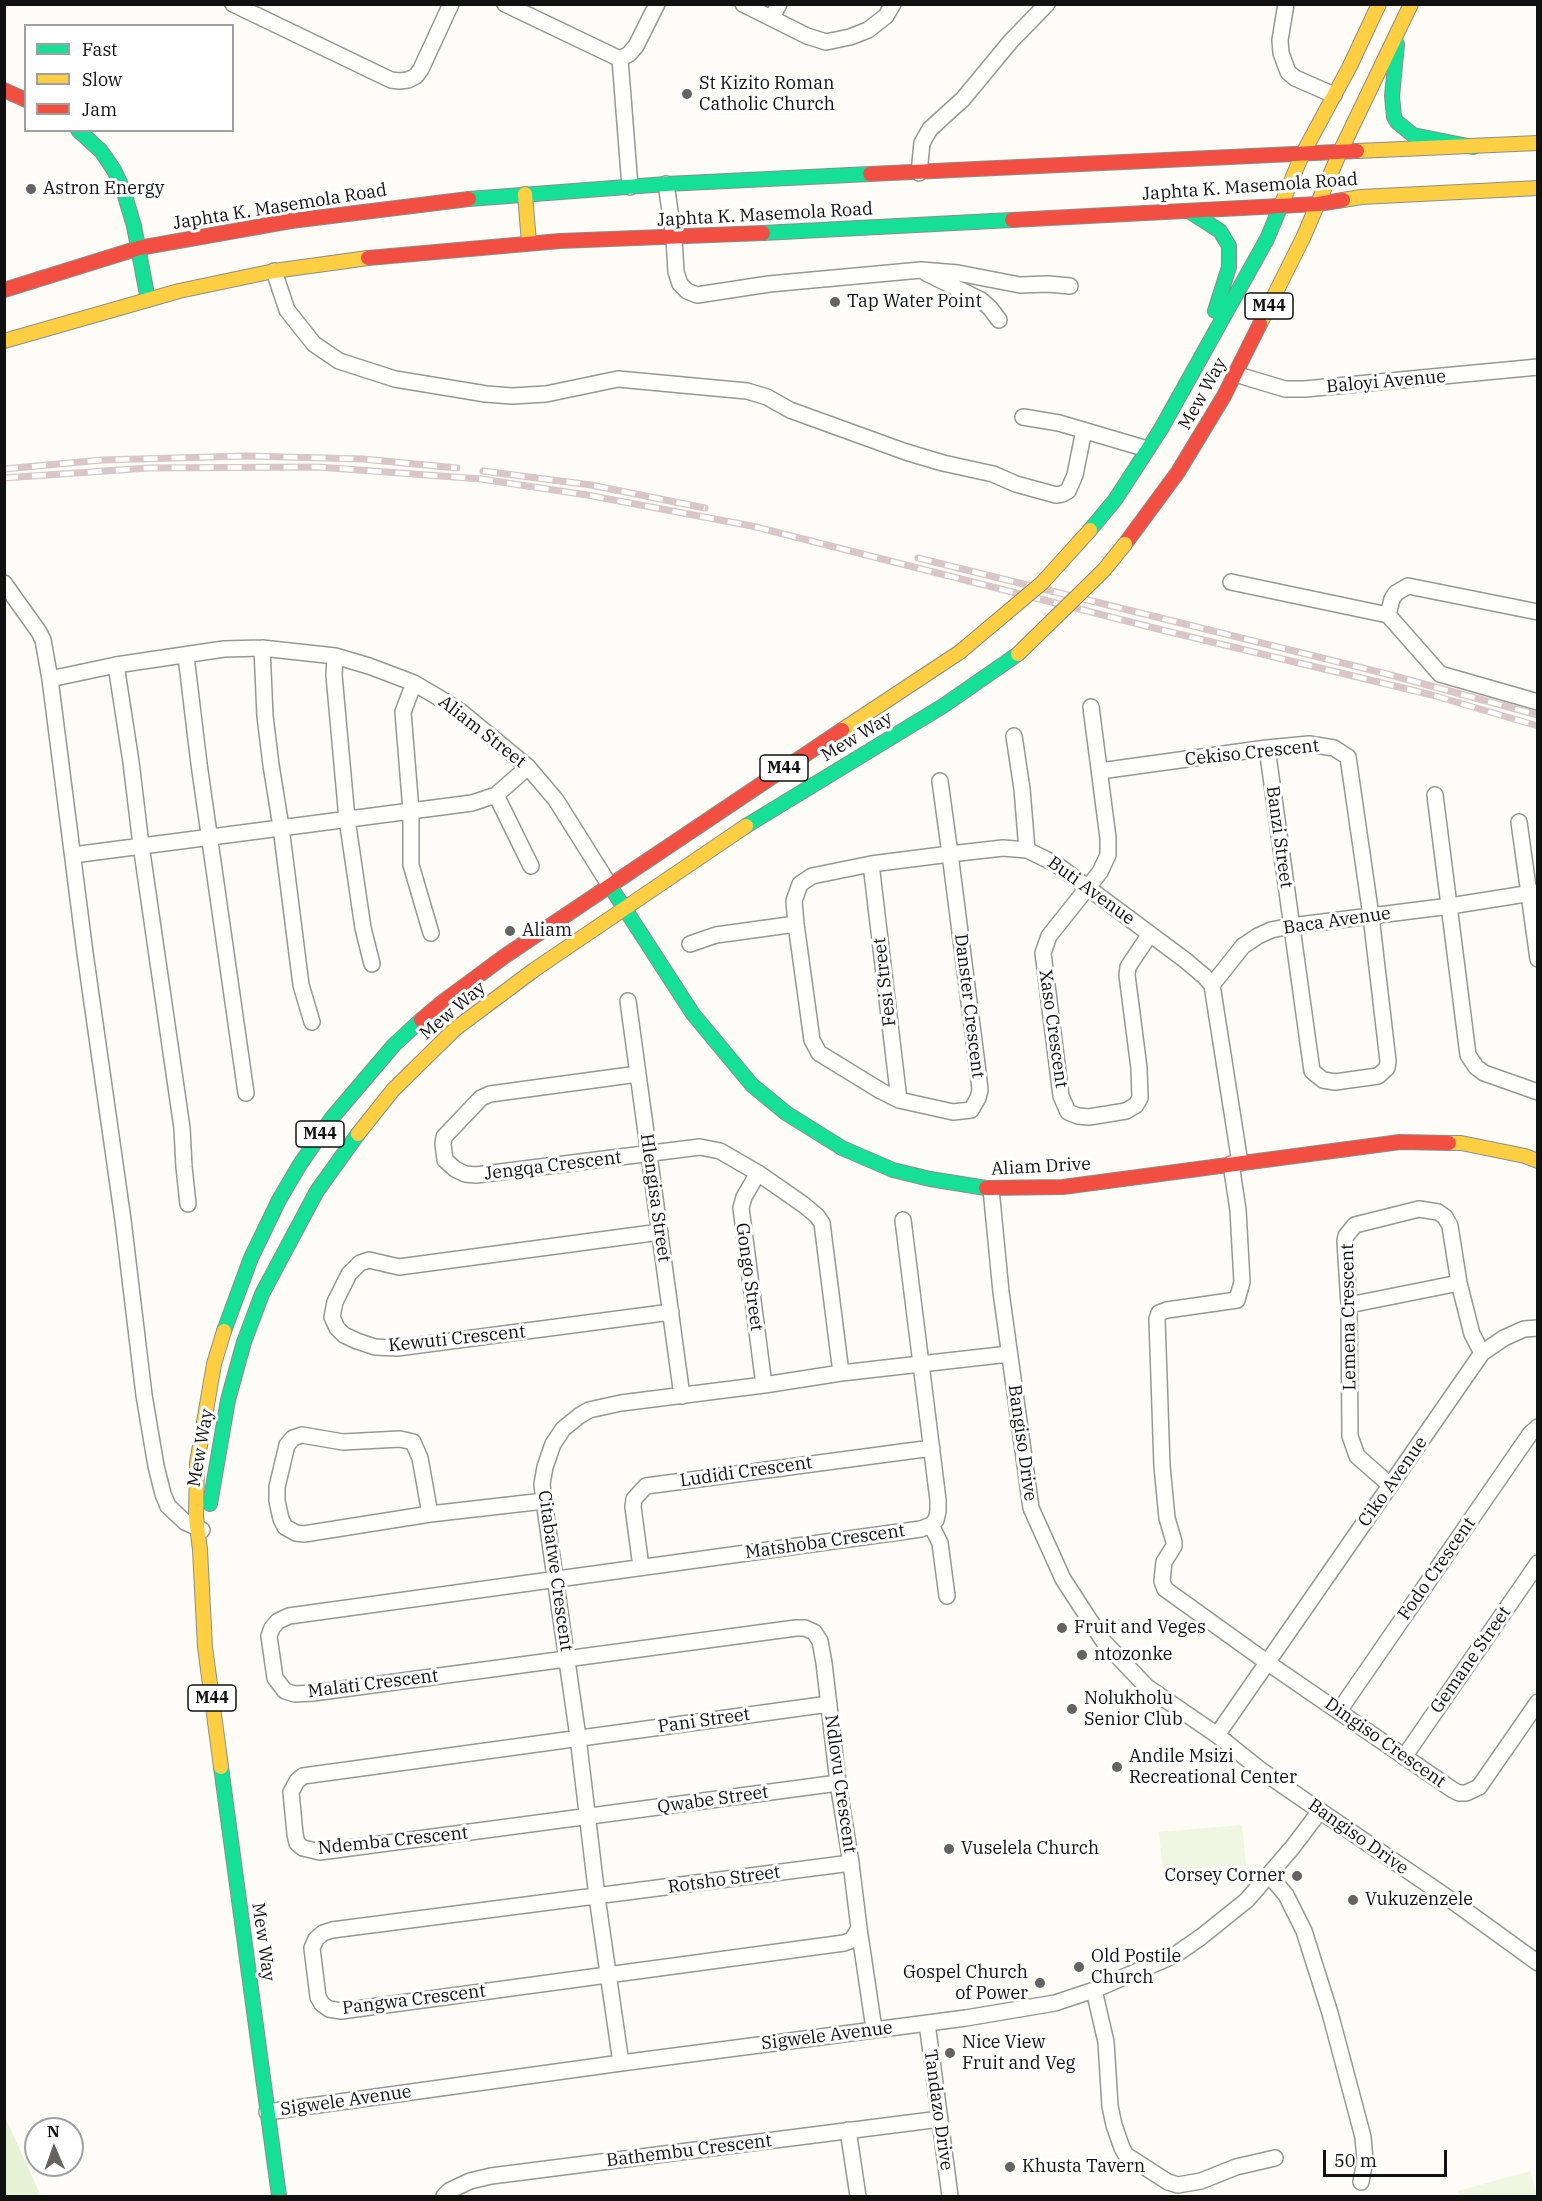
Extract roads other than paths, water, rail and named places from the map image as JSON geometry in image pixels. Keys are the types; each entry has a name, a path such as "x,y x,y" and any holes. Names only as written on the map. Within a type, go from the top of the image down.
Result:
{"main road":[{"name":"Mew Way","path":"279,2196 205,1647 197,1463 205,1408 218,1348 250,1258 279,1200 299,1166 339,1108 402,1038 464,985 715,813 960,652 1042,583 1115,500 1196,368 1267,239 1302,155 1379,4"},
{"name":"Mew Way","path":"201,1530 228,1400 244,1341 270,1277 317,1191 340,1157 393,1090 455,1029 506,990 735,832 943,706 1018,654 1104,570 1178,472 1220,404 1318,204 1340,152 1411,4"},
{"path":"1397,33 1392,96 1394,117 1405,130 1413,135 1473,147"},
{"path":"4,90 24,99"},
{"path":"80,132 101,151 114,170 128,204 148,300"},
{"name":"Japhta K. Masemola Road","path":"4,290 139,248 291,221 475,198 666,184 1538,143"},
{"name":"Japhta K. Masemola Road","path":"4,340 179,291 274,271 343,260 529,243 674,238 1318,204 1361,197 1538,188"},
{"path":"525,194 529,243"},
{"path":"1188,211 1202,218 1226,237 1230,255 1225,283 1196,368"},
{"name":"Aliam Drive","path":"610,886 705,1030 752,1085 786,1113 842,1148 893,1170 991,1189 1063,1187 1400,1142 1461,1143 1525,1156 1538,1161"}],"street":[{"path":"232,4 391,80 399,81 416,76 451,4"},
{"path":"504,4 536,11 620,59"},
{"path":"620,59 636,46 657,4"},
{"path":"742,4 775,11 816,39 833,41 868,30 886,16 893,4"},
{"path":"919,172 922,143 930,129 963,99 1011,41 1047,4"},
{"path":"1286,4 1280,40 1281,53 1288,72 1295,78 1334,95"},
{"path":"620,59 630,186"},
{"path":"666,184 674,238 676,272 680,284 687,291 697,295 769,284 921,270 958,273 1020,285 1070,286"},
{"path":"921,270 981,300 999,320"},
{"path":"274,271 287,310 314,344 339,361 395,379 512,396 546,394 618,379 747,392 767,397 790,410 906,452 993,474 1016,484 1056,495 1068,491 1073,481 1078,468 1084,430"},
{"name":"Baloyi Avenue","path":"1235,374 1275,386 1305,389 1538,367"},
{"path":"1023,417 1059,423 1147,449"},
{"path":"1231,582 1388,615 1440,674 1538,702"},
{"path":"4,583 43,640 50,679 123,1220 144,1395 156,1466 168,1506 185,1522 201,1530"},
{"path":"1388,615 1396,593 1408,586 1538,612"},
{"path":"262,648 265,716 301,985 312,1022"},
{"name":"Aliam Street","path":"50,679 116,665 224,649 262,648 335,656 369,666 414,683 460,711 528,767 556,800 610,886"},
{"path":"186,656 246,1093"},
{"path":"335,656 334,675 347,819 363,928 372,964"},
{"path":"116,665 182,1128 188,1204"},
{"path":"414,683 403,712 411,811 411,865 431,933"},
{"path":"1086,886 1100,872 1109,847 1091,707"},
{"path":"1014,736 1022,789 1027,850"},
{"name":"Cekiso Crescent","path":"1100,771 1267,748 1322,744 1341,751 1348,757 1371,916"},
{"name":"Banzi Street","path":"1267,748 1312,1071 1323,1080 1335,1082 1378,1076 1383,1073 1388,1061 1371,916"},
{"path":"72,855 472,803 496,795 528,767"},
{"path":"940,781 950,854"},
{"path":"496,795 531,866"},
{"path":"1435,795 1470,1060 1484,1073 1538,1092"},
{"path":"1519,822 1533,893 1538,959"},
{"name":"Buti Avenue","path":"796,924 794,901 797,890 805,879 871,864 1003,848 1027,850 1048,858 1198,970 1212,985"},
{"name":"Danster Crescent","path":"796,924 815,1047 830,1061 899,1100 953,1112 971,1110 978,1098 978,1072 950,854"},
{"name":"Fesi Street","path":"871,864 899,1100"},
{"name":"Xaso Crescent","path":"1086,886 1048,936 1043,953 1061,1096 1068,1112 1089,1117 1126,1111 1136,1105 1140,1098 1139,1068 1126,975 1128,967 1150,934"},
{"name":"Baca Avenue","path":"1212,985 1243,946 1271,930 1533,893"},
{"path":"690,944 716,935 796,924"},
{"path":"1212,985 1235,1164 1242,1282 1237,1300 1167,1310 1159,1313 1157,1319 1161,1455 1167,1518 1174,1542 1164,1562 1162,1581 1165,1588 1179,1600 1268,1663"},
{"name":"Hlengisa Street","path":"628,1001 682,1396"},
{"name":"Jengqa Crescent","path":"638,1074 510,1091 481,1098 447,1132 442,1144 445,1160 465,1174 476,1175 700,1147 720,1151 758,1173 811,1210 822,1223 842,1373"},
{"name":"Gongo Street","path":"758,1173 744,1197 741,1208 764,1385"},
{"name":"Bangiso Drive","path":"991,1189 1009,1354 1031,1508 1063,1579 1104,1642 1147,1687 1218,1735 1262,1771 1451,1900 1538,1963"},
{"name":"Lemena Crescent","path":"1390,1485 1363,1464 1353,1448 1350,1436 1346,1236 1358,1223 1407,1211 1428,1209 1445,1217 1449,1226 1459,1283"},
{"path":"903,1220 938,1511 932,1525 940,1543 947,1596"},
{"name":"Kewuti Crescent","path":"660,1232 399,1267 369,1260 360,1263 349,1274 335,1302 332,1317 344,1335 375,1347 397,1348 670,1312"},
{"path":"1349,1305 1459,1283 1472,1334 1482,1353"},
{"name":"Ciko Avenue","path":"1218,1735 1482,1353 1504,1338 1524,1329 1538,1328"},
{"name":"Citabatwe Crescent","path":"621,2062 597,1897 579,1737 542,1484 553,1444 571,1422 590,1410 621,1403 842,1373 1009,1354"},
{"name":"Fodo Crescent","path":"1339,1711 1530,1434 1538,1427"},
{"path":"430,1514 420,1458 413,1442 400,1439 343,1442 302,1435 293,1438 287,1445 277,1487 281,1518 285,1527 290,1531 304,1534 430,1514 544,1501"},
{"name":"Ludidi Crescent","path":"641,1567 633,1507 634,1499 646,1486 932,1448"},
{"name":"Matshoba Crescent","path":"556,1580 921,1529 932,1525"},
{"name":"Gemane Street","path":"1404,1756 1538,1563"},
{"name":"Malati Crescent","path":"556,1580 289,1616 278,1621 269,1636 275,1678 285,1691 295,1694 567,1659"},
{"name":"Ndlovu Crescent","path":"567,1659 780,1629 805,1628 814,1632 820,1641 874,2029"},
{"name":"Dingiso Crescent","path":"1268,1663 1453,1790 1466,1793 1479,1787 1538,1702"},
{"name":"Pani Street","path":"579,1737 829,1704"},
{"name":"Ndemba Crescent","path":"579,1737 303,1776 297,1780 291,1792 295,1834 297,1843 303,1848 320,1852 588,1817"},
{"name":"Qwabe Street","path":"588,1817 838,1783"},
{"name":"Sigwele Avenue","path":"267,2112 621,2062 927,2023 1055,2003 1094,1990 1175,1955 1222,1922 1247,1900 1320,1811"},
{"name":"Rotsho Street","path":"597,1897 851,1863"},
{"path":"1269,1875 1286,1895 1304,1931 1330,2013 1363,2137 1365,2160 1361,2182"},
{"name":"Pangwa Crescent","path":"597,1897 332,1930 316,1939 312,1948 312,1961 318,1997 322,2004 329,2009 341,2011 608,1975"},
{"path":"608,1975 844,1943 852,1940 859,1928"},
{"path":"1094,1990 1106,2042 1110,2106 1114,2126 1126,2155 1168,2182 1178,2184 1201,2181 1236,2167 1275,2158"},
{"name":"Tandazo Drive","path":"927,2023 950,2196"},
{"name":"Bathembu Crescent","path":"444,2196 449,2191 470,2181 491,2176 939,2119"},
{"path":"848,2130 858,2196"}],"railway":[{"path":"4,469 102,460 247,456 363,459 457,468"},
{"path":"4,478 148,468 318,467 481,479 587,495 752,526 1162,630 1432,695 1538,726"},
{"path":"483,471 591,485 705,508"},
{"path":"918,558 1387,674 1538,715"}],"place":[{"name":"St Kizito Roman Catholic Church","path":"687,94"},
{"name":"Astron Energy","path":"31,189"},
{"name":"Tap Water Point","path":"835,302"},
{"name":"Aliam","path":"510,931"},
{"name":"Fruit and Veges","path":"1062,1628"},
{"name":"ntozonke","path":"1082,1655"},
{"name":"Nolukholu Senior Club","path":"1072,1709"},
{"name":"Andile Msizi Recreational Center","path":"1117,1767"},
{"name":"Vuselela Church","path":"949,1849"},
{"name":"Corsey Corner","path":"1297,1876"},
{"name":"Vukuzenzele","path":"1353,1900"},
{"name":"Old Postile Church","path":"1079,1967"},
{"name":"Gospel Church of Power","path":"1040,1983"},
{"name":"Nice View Fruit and Veg","path":"950,2053"},
{"name":"Khusta Tavern","path":"1010,2167"}]}
